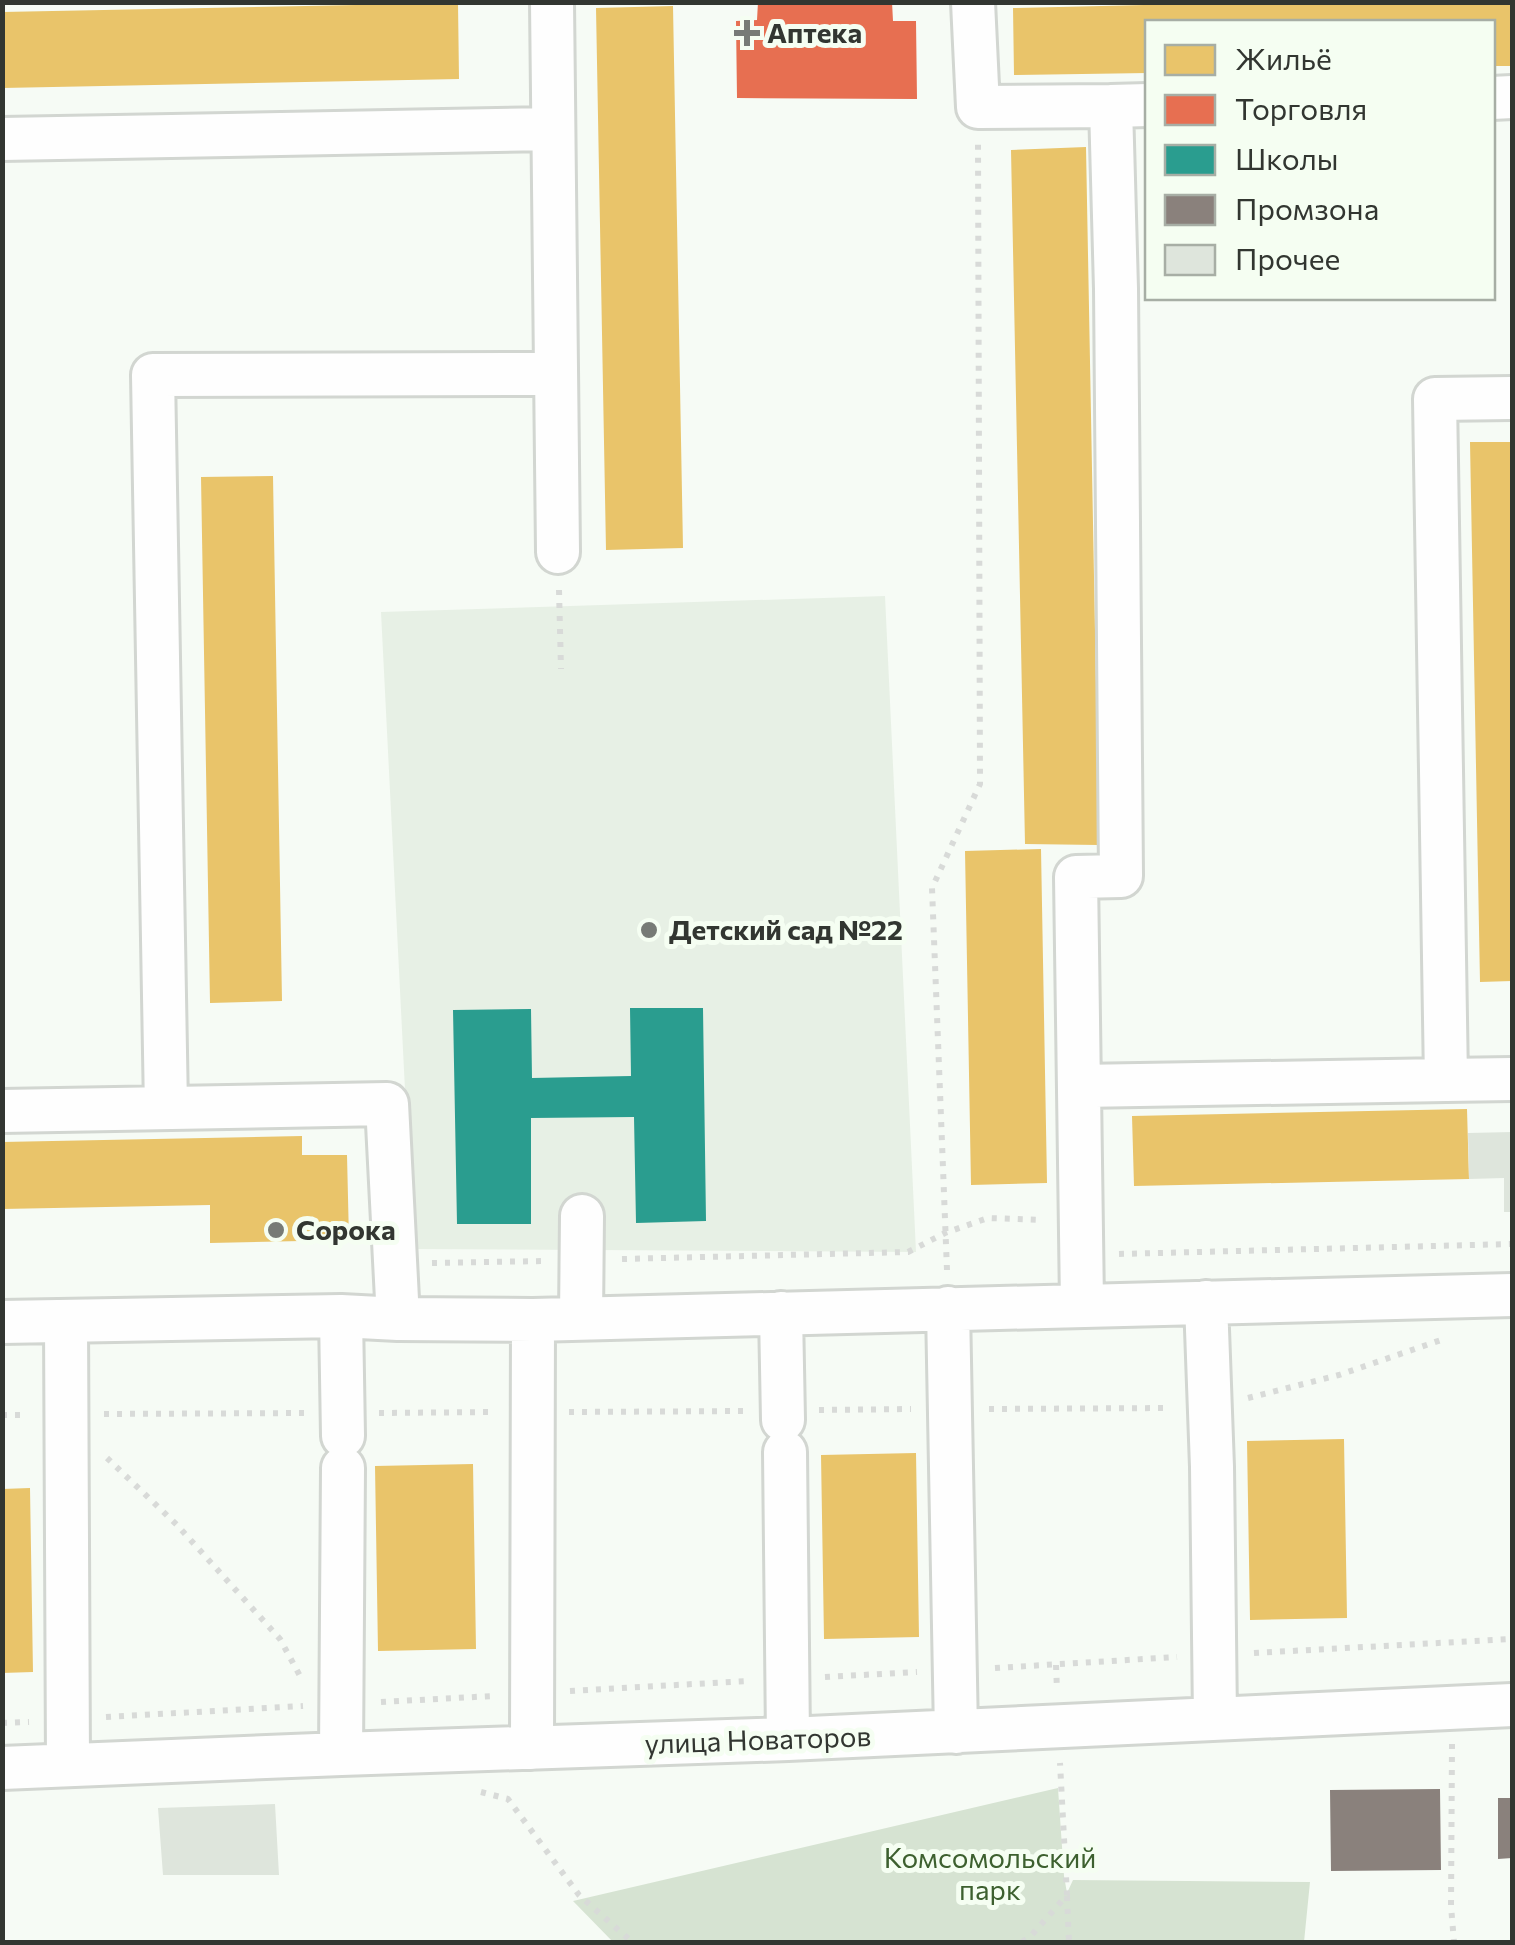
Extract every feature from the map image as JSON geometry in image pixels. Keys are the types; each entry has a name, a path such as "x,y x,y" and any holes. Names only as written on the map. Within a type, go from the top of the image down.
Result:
{"street":[{"path":"552,2 558,552"},
{"path":"974,2 978,107 1129,105 1116,289 1121,876 1076,877 1082,1304"},
{"path":"2,138 553,129"},
{"path":"166,1108 153,374 556,374"},
{"path":"1446,1080 1435,399 1512,398"},
{"path":"1080,1086 1512,1079"},
{"path":"2,1110 387,1104 398,1319"},
{"path":"581,1318 582,1216"},
{"path":"2,1322 341,1316 533,1320 1512,1295"},
{"path":"1206,1302 1215,1718"},
{"path":"948,1308 956,1732"},
{"path":"781,1312 788,1740"},
{"path":"340,1754 341,1316"},
{"path":"532,1748 533,1320"},
{"path":"66,1321 68,1765"},
{"name":"улица Новаторов","path":"2,1768 788,1740 1512,1705"}],"path":[{"path":"948,1308 932,888 980,784 978,107"},
{"path":"558,552 561,668"},
{"path":"395,1264 908,1252 988,1218 1064,1221 1082,1256 1512,1244"},
{"path":"2,1415 66,1414 343,1439 533,1412 784,1428 950,1409 1210,1408 1339,1375 1450,1337"},
{"path":"66,1414 176,1525 280,1639 306,1689"},
{"path":"1056,1665 1069,1942"},
{"path":"1453,1708 1454,1942"},
{"path":"470,1789 508,1799 579,1895 632,1942"},
{"path":"1022,1942 1067,1895"}],"shaded area":[{"name":"Детский сад №22","path":"885,596 916,1252 413,1249 381,612"}],"green space":[{"name":"Комсомольский парк","path":"1058,1788 1067,1893 1073,1880 1310,1882 1304,1942 613,1942 573,1901"}],"building: Жильё":[{"path":"1512,2 1512,66 1495,66 1495,20 1145,20 1145,73 1014,75 1013,8"},
{"path":"458,3 459,79 2,88 2,12"},
{"path":"673,6 683,548 606,550 596,8"},
{"path":"1086,147 1099,845 1025,844 1011,150"},
{"path":"1470,442 1512,442 1512,981 1480,982"},
{"path":"273,476 282,1001 210,1003 201,477"},
{"path":"1041,849 1047,1183 971,1185 965,851"},
{"path":"1467,1109 1469,1179 1134,1186 1132,1116"},
{"path":"302,1136 302,1155 347,1155 349,1240 210,1243 210,1205 2,1209 2,1142"},
{"path":"1344,1439 1347,1618 1250,1620 1247,1441"},
{"path":"916,1453 919,1637 824,1639 821,1455"},
{"path":"473,1464 476,1649 378,1651 375,1466"},
{"path":"30,1488 33,1672 2,1673 2,1489"}],"building: Торговля":[{"path":"758,2 892,2 893,21 916,21 917,99 737,98 736,21 757,20"}],"building: Школы":[{"path":"630,1008 703,1008 706,1221 636,1223 634,1117 531,1118 531,1224 457,1224 453,1010 531,1009 532,1078 631,1076"}],"building: Промзона":[{"path":"1440,1789 1441,1870 1331,1871 1330,1790"},
{"path":"1498,1798 1512,1798 1512,1858 1498,1859"}],"building: Прочее":[{"path":"1512,1132 1512,1212 1504,1212 1504,1178 1469,1179 1468,1133"},
{"path":"275,1804 279,1875 163,1875 158,1808"}],"place":[{"name":"Аптека","path":"747,33"},
{"name":"Детский сад №22","path":"649,930"},
{"name":"Сорока","path":"276,1230"}]}
